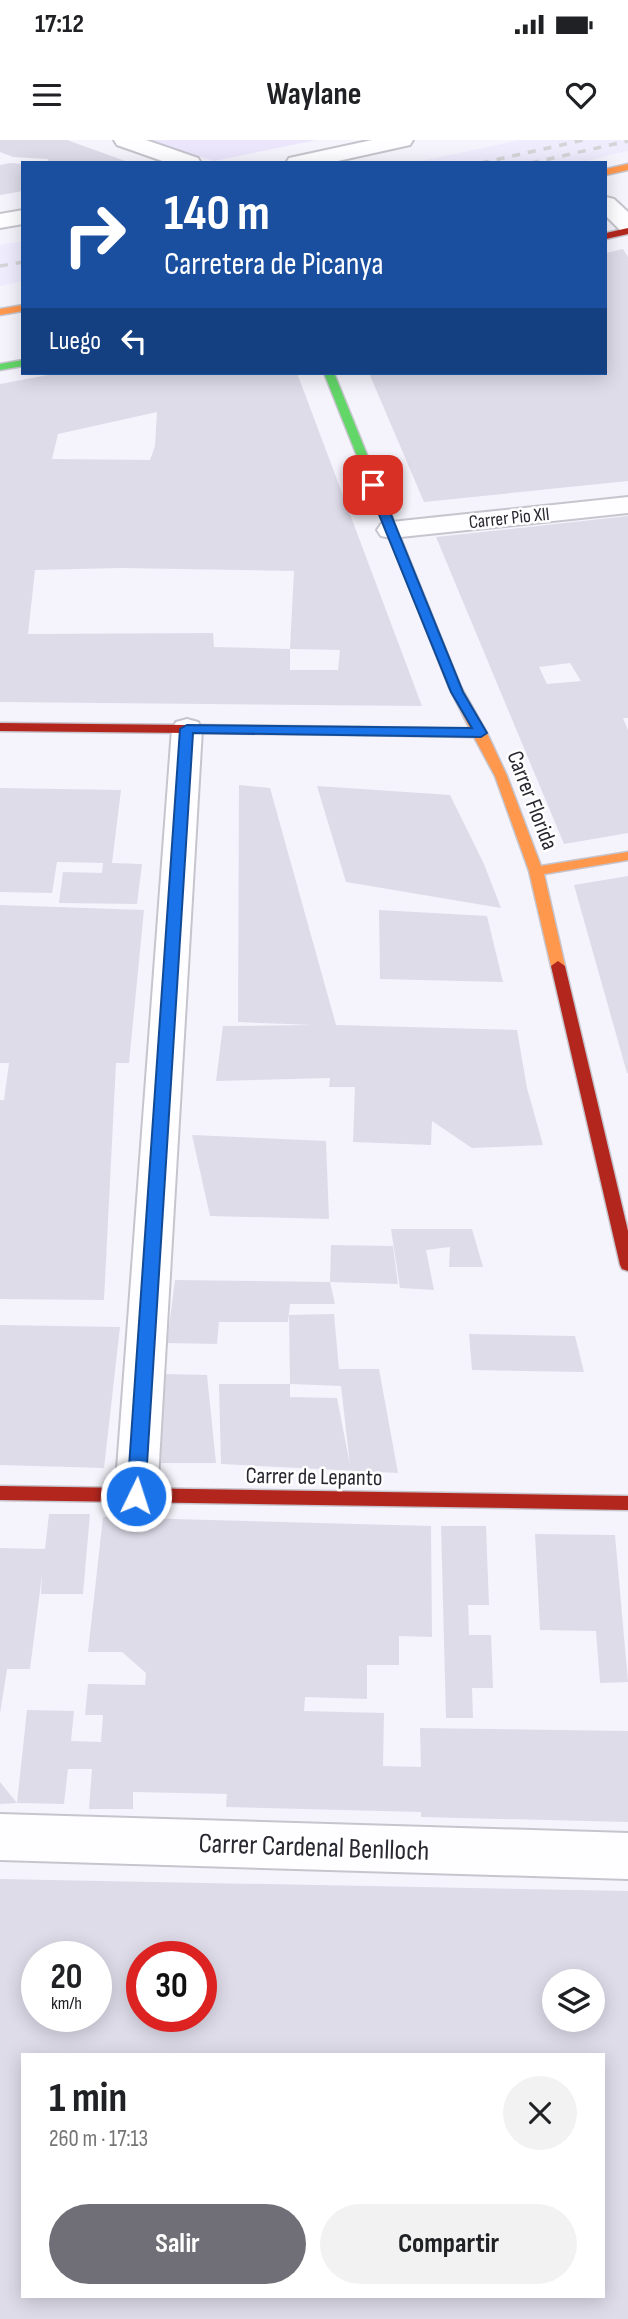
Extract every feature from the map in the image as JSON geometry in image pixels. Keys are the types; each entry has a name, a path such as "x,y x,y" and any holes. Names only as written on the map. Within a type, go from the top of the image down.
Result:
{"street":[{"path":"125,140 184,161"},
{"path":"306,161 402,140"},
{"path":"607,172 628,167"},
{"path":"607,205 628,225"},
{"path":"0,221 21,217"},
{"path":"607,236 628,231"},
{"path":"0,297 21,293"},
{"path":"0,313 21,308"},
{"path":"0,368 21,363"},
{"name":"Carrer Florida","path":"330,375 457,692 481,733 501,776 536,871 620,1196 628,1265"},
{"name":"Carrer Pio XII","path":"391,530 628,505"},
{"path":"0,727 481,733"},
{"path":"136,1496 187,729"},
{"path":"536,871 628,856"},
{"name":"Carrer de Lepanto","path":"0,1493 628,1503"},
{"name":"Carrer Cardenal Benlloch","path":"0,1837 628,1856"}],"shaded area":[{"path":"147,140 317,140 214,161"},
{"path":"520,140 628,140 628,151 586,161 421,161"},
{"path":"21,241 21,281 0,286 0,245"}],"building":[{"path":"0,140 67,140 125,161 48,161 13,157 0,152"},
{"path":"21,164 21,191 0,195 0,165"},
{"path":"623,249 628,257 628,481 424,502 370,375 607,375 607,253"},
{"path":"48,375 298,375 422,706 0,702 0,384","holes":["157,412 155,446 150,460 52,459 58,434","120,568 294,571 290,649 214,647 213,633 28,634 35,570","290,649 340,650 338,670 290,670"]},
{"path":"628,516 628,718 623,718 628,730 628,833 564,844 436,537","holes":["570,663 581,681 547,684 539,667"]},
{"path":"239,785 270,788 336,1025 517,1030 527,1088 543,1145 472,1148 432,1121 431,1145 353,1142 355,1087 329,1087 330,1078 216,1081 223,1026 313,1025 238,1022"},
{"path":"317,786 450,795 484,864 501,908 346,882"},
{"path":"0,788 121,790 112,863 142,864 137,904 59,903 63,872 102,873 103,863 57,862 52,893 0,892"},
{"path":"628,876 628,1073 627,1073 574,885"},
{"path":"0,905 144,910 129,1063 116,1063 104,1300 0,1299 0,1100 4,1100 9,1063 0,1063"},
{"path":"379,910 487,916 503,982 380,979"},
{"path":"192,1135 326,1141 329,1219 210,1216"},
{"path":"391,1229 472,1229 483,1267 449,1267 450,1247 426,1250 434,1290 400,1288"},
{"path":"331,1245 393,1246 398,1284 330,1282"},
{"path":"175,1280 330,1282 335,1304 290,1304 288,1322 219,1322 217,1344 167,1343"},
{"path":"334,1314 339,1369 379,1369 398,1473 221,1464 219,1384 290,1384 289,1315","holes":["290,1384 341,1386 350,1465 337,1398 290,1397"]},
{"path":"0,1325 120,1327 104,1468 0,1465"},
{"path":"469,1334 575,1336 584,1372 472,1370"},
{"path":"165,1374 207,1375 216,1463 159,1463"},
{"path":"49,1514 90,1514 83,1594 41,1594 42,1575 30,1669 7,1669 0,1714 0,1548 45,1549"},
{"path":"103,1517 431,1526 432,1637 399,1636 399,1665 367,1665 367,1699 305,1697 304,1711 384,1713 383,1766 421,1767 420,1728 628,1731 628,1822 421,1817 421,1812 226,1807 227,1794 133,1792 133,1809 89,1809 92,1769 68,1769 64,1804 17,1803 27,1710 74,1711 71,1741 101,1742 103,1715 85,1715 88,1684 145,1685 146,1673 122,1652 88,1652"},
{"path":"441,1526 486,1526 489,1605 468,1605 469,1635 491,1635 493,1688 472,1688 473,1718 446,1718"},
{"path":"535,1534 615,1535 628,1682 600,1683 596,1631 540,1630"},
{"path":"0,1782 17,1803 0,1804"},
{"path":"0,1879 628,1891 628,2319 0,2319"}],"railway":[{"path":"490,161 584,140"},
{"path":"540,161 628,141"},
{"path":"0,266 21,262"}],"traffic: fast":[{"path":"0,367 21,363"},
{"path":"330,375 455,687"}],"traffic: slow":[{"path":"607,172 628,167"},
{"path":"0,312 21,308"},
{"path":"455,687 501,776 536,871 558,966"},
{"path":"359,731 481,733"},
{"path":"536,871 628,856"}],"traffic: jam":[{"path":"607,236 628,231"},
{"path":"0,727 359,731"},
{"path":"558,966 628,1265"},
{"path":"0,1493 628,1503"}],"route":[{"path":"136,1496 187,729 481,733 457,692 373,485"}]}
